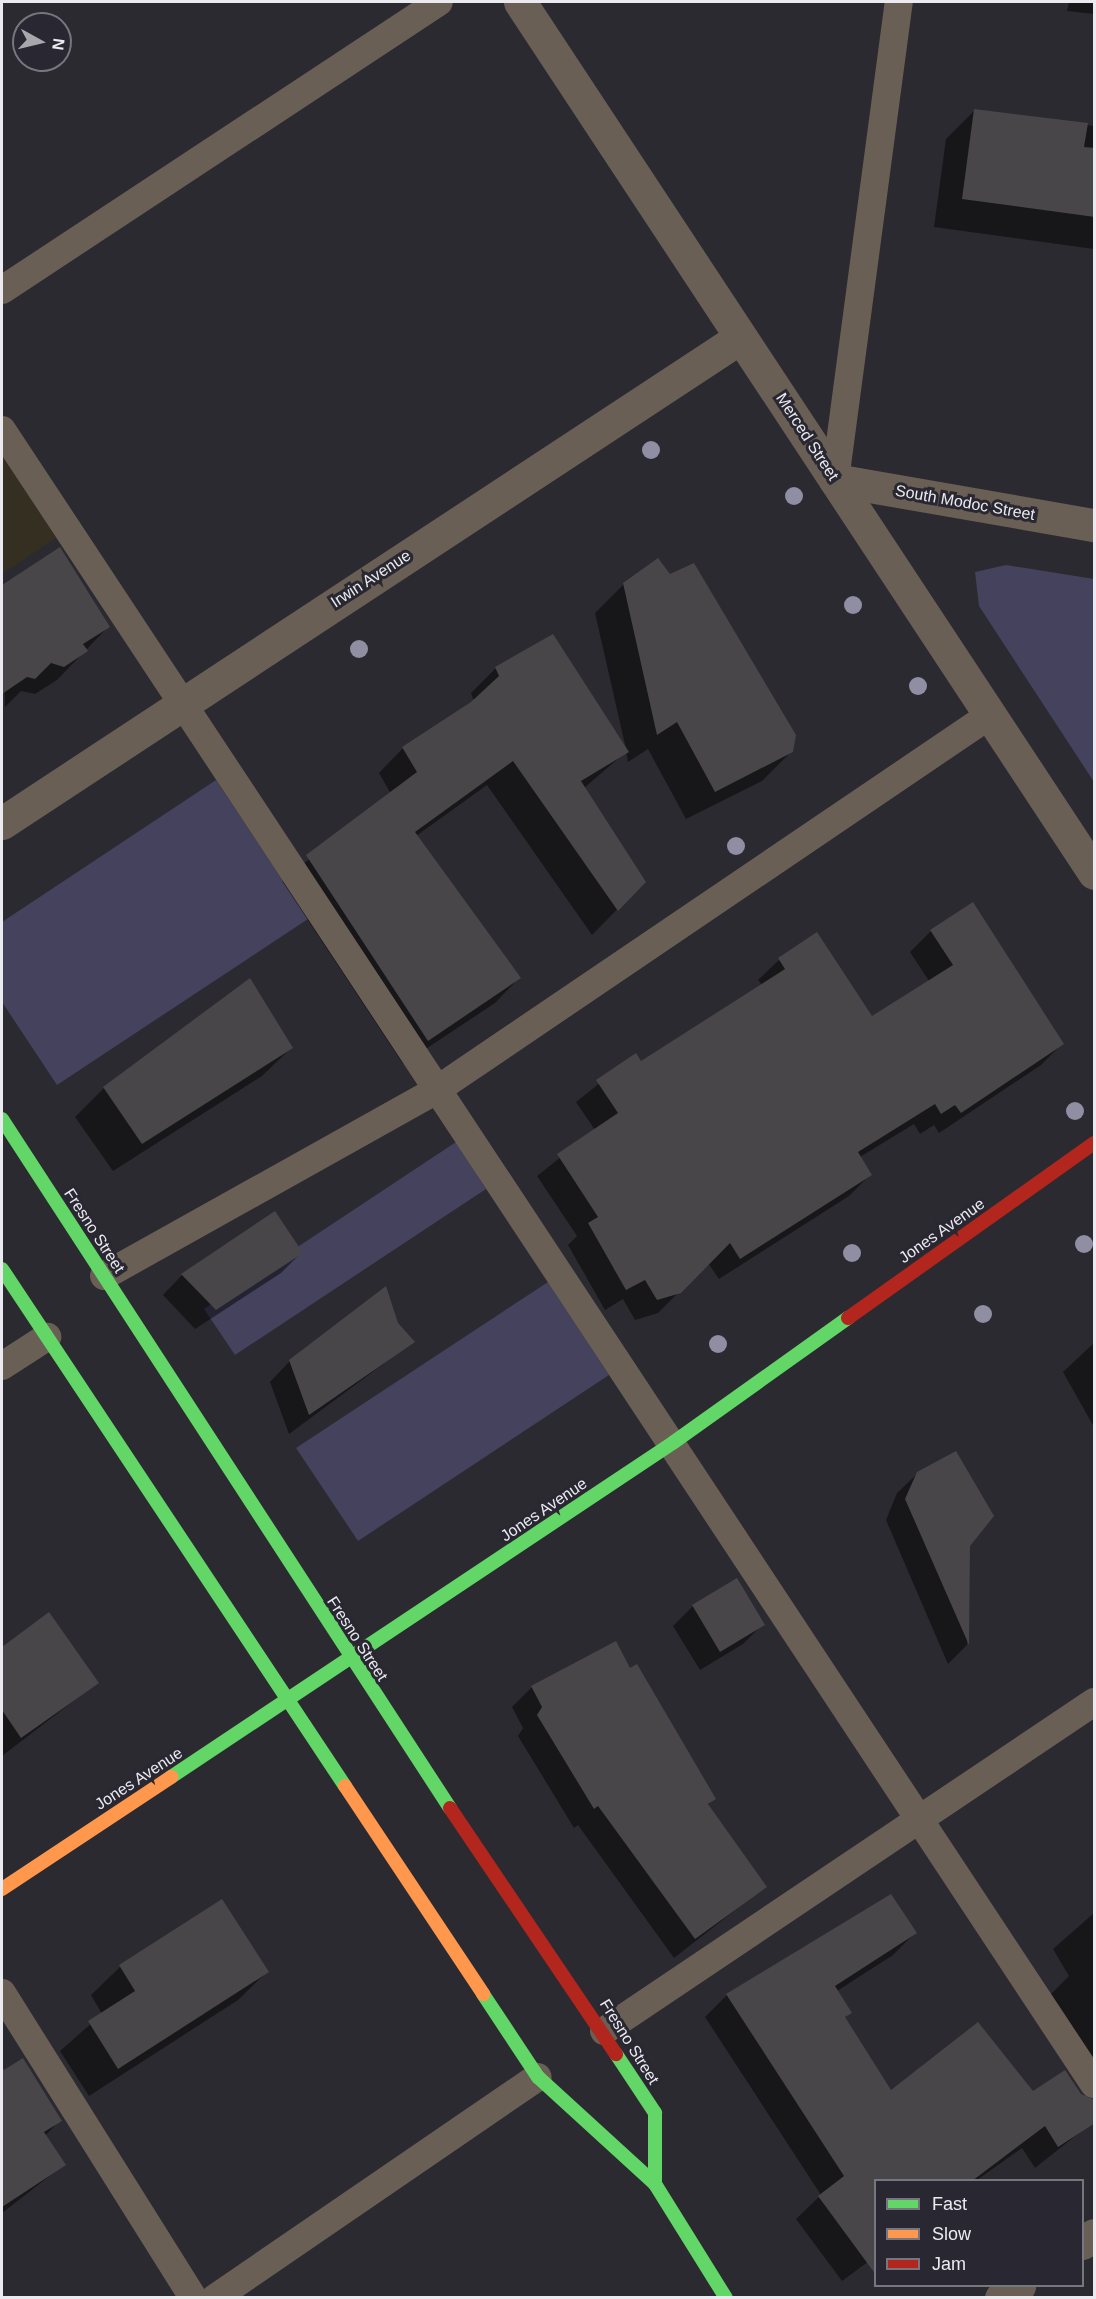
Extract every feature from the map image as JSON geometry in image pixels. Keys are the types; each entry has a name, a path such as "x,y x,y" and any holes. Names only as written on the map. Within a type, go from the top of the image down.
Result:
{"main road":[{"name":"Fresno Street","path":"2,1119 351,1661 604,2031 655,2113 655,2184"},
{"name":"Jones Avenue","path":"2,1889 351,1661 674,1442 1095,1143"},
{"path":"2,1269 538,2077 655,2184 726,2298"}],"street":[{"name":"Merced Street","path":"520,2 1095,873"},
{"name":"Irwin Avenue","path":"2,823 182,702 741,337"},
{"name":"South Modoc Street","path":"835,480 1095,525"},
{"path":"1001,2298 1018,2287"}],"lane":[{"path":"2,290 439,2"},
{"path":"835,480 899,2"},
{"path":"2,430 674,1442 920,1821 1095,2084"},
{"path":"104,1276 438,1089 990,715"},
{"path":"2,1366 47,1337"},
{"path":"604,2031 1095,1702"},
{"path":"2,1993 193,2298"},
{"path":"215,2298 538,2077"}],"shaded area":[{"path":"2,455 56,538 2,574"},
{"path":"1006,565 1094,579 1094,782 979,606 975,572"},
{"path":"216,780 308,919 57,1085 2,1002 2,922"},
{"path":"456,1142 486,1189 235,1355 204,1309"},
{"path":"548,1282 609,1375 358,1541 296,1448"}],"building":[{"path":"974,109 1088,123 1084,147 1095,148 1095,217 962,199"},
{"path":"60,547 110,627 83,644 88,651 64,667 51,663 35,679 27,677 2,694 2,585"},
{"path":"658,558 670,574 694,563 796,735 793,752 715,792 677,722 657,735 623,583"},
{"path":"553,634 629,752 581,781 646,882 618,911 513,761 415,832 521,978 428,1041 306,855 417,772 402,747 471,702 499,676 495,667"},
{"path":"973,902 1064,1044 961,1113 955,1105 941,1114 935,1104 858,1152 872,1175 740,1259 730,1243 681,1293 657,1300 645,1280 626,1290 588,1223 598,1217 557,1154 618,1113 596,1080 636,1053 641,1061 785,969 778,958 817,932 872,1016 953,965 930,930"},
{"path":"250,978 293,1048 142,1144 103,1087"},
{"path":"275,1211 303,1253 216,1310 181,1274"},
{"path":"386,1286 398,1323 415,1342 309,1415 289,1360"},
{"path":"956,1451 994,1516 970,1546 969,1645 905,1499 917,1472"},
{"path":"737,1578 765,1625 720,1652 692,1605"},
{"path":"49,1612 99,1683 21,1738 2,1710 2,1647"},
{"path":"616,1641 630,1668 637,1664 716,1799 708,1804 767,1887 695,1939 598,1806 594,1809 537,1715 542,1707 531,1686"},
{"path":"891,1894 917,1933 835,1986 852,2013 845,2017 891,2090 978,2022 1033,2091 1065,2070 1081,2094 1095,2100 1095,2123 1058,2147 1045,2126 975,2179 874,2179 874,2272 818,2196 844,2176 726,1994"},
{"path":"222,1899 269,1972 118,2069 88,2021 135,1991 119,1965"},
{"path":"23,2058 62,2121 44,2132 66,2165 2,2207 2,2066 4,2070"}],"traffic: fast":[{"path":"2,1119 450,1808"},
{"path":"2,1269 345,1786"},
{"path":"171,1777 674,1442 848,1318"},
{"path":"483,1994 538,2077 655,2184 726,2298"},
{"path":"616,2054 655,2113 655,2184"}],"traffic: slow":[{"path":"2,1889 171,1777"},
{"path":"345,1786 483,1994"}],"traffic: jam":[{"path":"848,1318 1094,1143"},
{"path":"450,1808 616,2054"}]}
